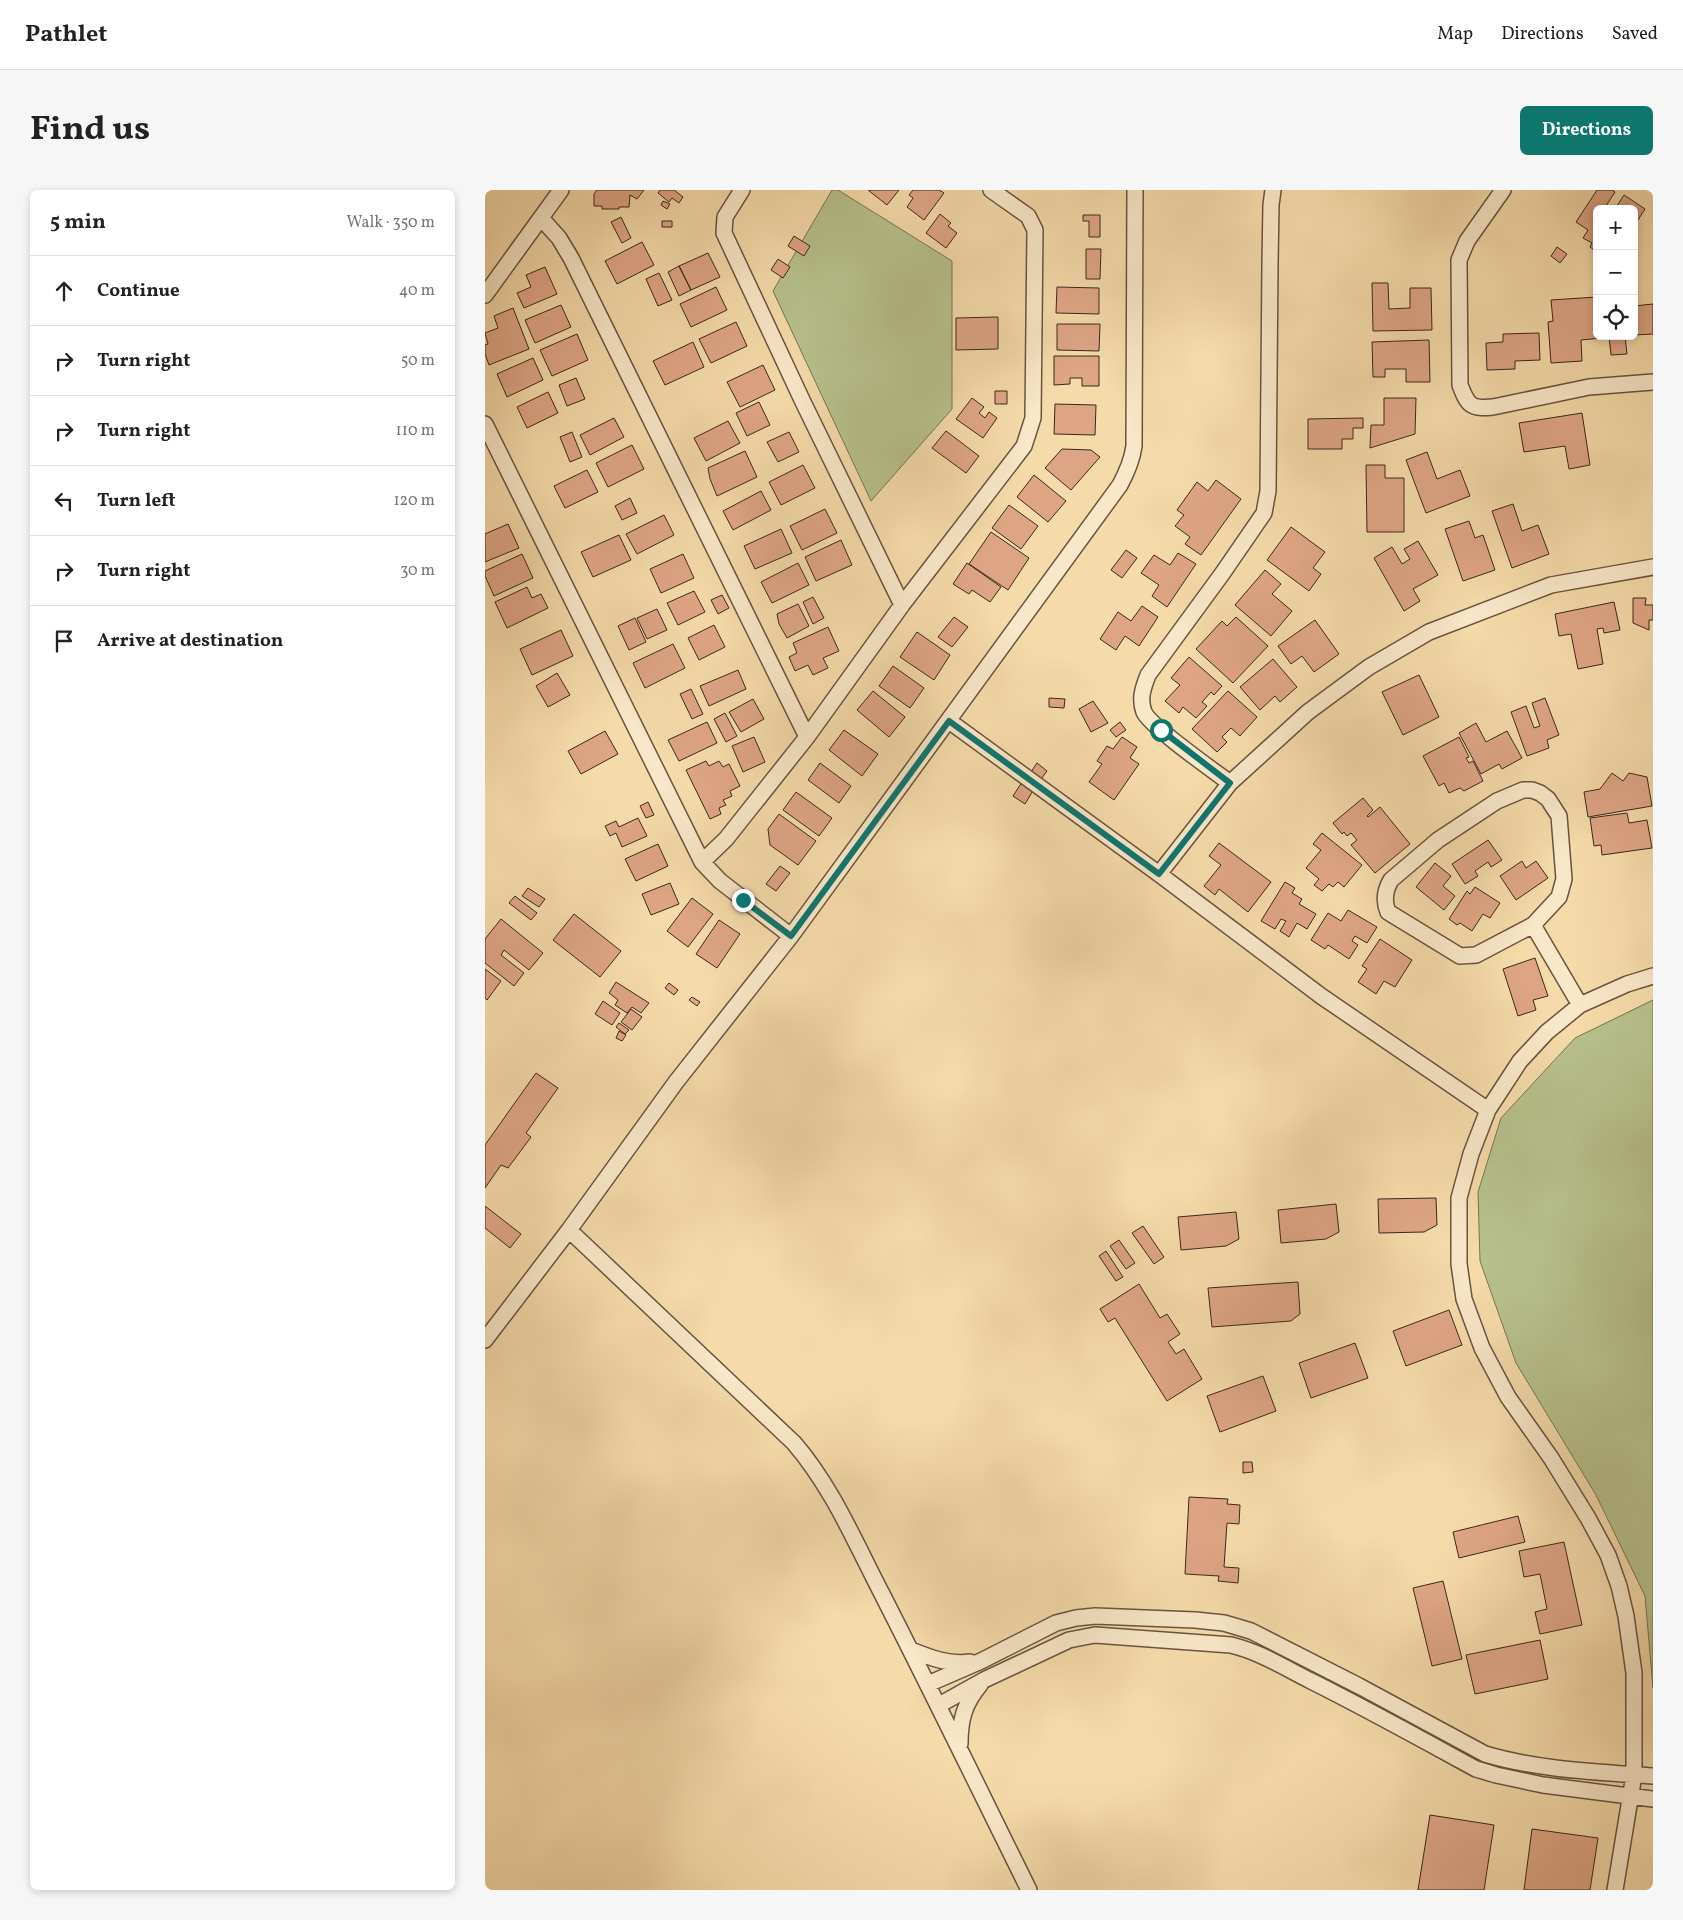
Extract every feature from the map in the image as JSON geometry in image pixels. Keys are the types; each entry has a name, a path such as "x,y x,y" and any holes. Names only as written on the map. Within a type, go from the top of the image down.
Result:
{"street":[{"path":"485,295 561,190"},
{"path":"742,190 725,217 724,232 803,402 902,605"},
{"path":"702,862 726,839 807,738 902,605 1028,439 1033,418 1035,230 1028,216 991,190"},
{"path":"485,1340 569,1230 676,1082 791,936 1119,485 1132,459 1134,436 1135,190"},
{"path":"1230,783 1161,730 1144,713 1141,694 1148,675 1227,566 1263,513 1267,503 1270,234 1273,190"},
{"path":"1503,190 1467,241 1459,260 1460,386 1466,400 1479,409 1589,387 1653,382"},
{"path":"541,218 559,238 571,258 807,738"},
{"path":"485,424 702,862 719,881 791,936"},
{"path":"1159,874 1230,783 1308,712 1369,668 1429,632 1551,585 1653,567"},
{"path":"949,721 1159,874 1321,996 1488,1110"},
{"path":"1523,790 1532,790 1548,799 1559,816 1563,879 1559,896 1533,925 1475,955 1460,956 1388,912 1385,905 1387,887 1391,880 1438,840 1497,801 1523,790"},
{"path":"1533,925 1581,1005"},
{"path":"1615,1890 1634,1775 1634,1672 1626,1616 1619,1586 1608,1556 1588,1518 1551,1458 1508,1397 1486,1356 1464,1299 1459,1264 1459,1198 1471,1154 1488,1110 1520,1061 1547,1032 1581,1005 1627,984 1653,976"},
{"path":"569,1230 794,1443 809,1461 830,1493 929,1684 1029,1890"},
{"path":"929,1684 981,1661 1055,1623 1075,1618 1095,1616 1224,1623 1251,1631 1351,1681 1485,1754 1506,1760 1573,1770 1653,1776"},
{"path":"939,1705 984,1680 1069,1640 1081,1637 1095,1635 1231,1645 1249,1649 1475,1769 1543,1785 1631,1797 1653,1798"},
{"path":"911,1650 951,1663 981,1661"},
{"path":"960,1749 962,1715 966,1705 984,1680"}],"green space":[{"path":"832,190 838,190 952,261 952,409 871,501 773,291"},
{"path":"1653,1000 1653,1688 1645,1596 1596,1495 1516,1363 1480,1261 1478,1192 1501,1118 1575,1038"}],"building":[{"path":"597,190 644,190 637,199 630,195 629,207 602,209 602,206 594,206 594,194"},
{"path":"660,190 674,190 683,197 679,203 672,198 669,202 658,193"},
{"path":"868,190 899,190 887,205"},
{"path":"913,190 939,190 944,193 924,220 907,207 913,198 909,195"},
{"path":"1597,190 1612,190 1615,192 1607,205 1593,205 1593,249 1590,247 1592,243 1583,238 1588,230 1576,222"},
{"path":"1624,195 1645,209 1638,220 1638,205 1618,205"},
{"path":"663,201 670,204 667,209 661,205"},
{"path":"940,214 951,223 948,226 957,233 946,248 926,233"},
{"path":"1083,215 1100,215 1100,237 1089,237 1089,221 1083,221"},
{"path":"621,217 631,238 622,243 611,222"},
{"path":"662,221 672,221 672,227 662,227"},
{"path":"794,236 810,246 804,256 788,246"},
{"path":"642,242 654,265 617,284 605,261"},
{"path":"1557,247 1567,254 1560,263 1551,256"},
{"path":"1086,249 1101,249 1100,279 1086,279"},
{"path":"708,253 720,277 691,290 679,266"},
{"path":"778,259 790,267 783,278 771,270"},
{"path":"679,266 691,290 679,296 668,272"},
{"path":"545,267 557,294 524,308 517,293 531,287 526,275"},
{"path":"659,273 672,300 658,306 646,279"},
{"path":"1372,283 1388,283 1389,309 1410,308 1410,288 1431,288 1432,330 1373,331"},
{"path":"716,287 727,310 691,327 680,304"},
{"path":"1057,287 1099,288 1099,314 1056,313"},
{"path":"1593,297 1593,339 1581,340 1582,361 1551,363 1548,322 1553,321 1551,300"},
{"path":"1653,304 1653,334 1638,335 1638,306"},
{"path":"561,305 571,327 535,343 525,320"},
{"path":"513,308 529,349 489,365 485,354 485,345 488,344 485,333 498,328 494,316"},
{"path":"998,317 998,349 956,350 956,318"},
{"path":"736,322 747,346 711,363 699,339"},
{"path":"1057,324 1100,324 1099,351 1057,350"},
{"path":"1539,333 1540,360 1515,361 1515,369 1487,370 1486,343 1503,342 1503,334"},
{"path":"577,334 588,360 552,376 540,350"},
{"path":"1429,340 1430,382 1406,382 1406,369 1385,369 1385,377 1373,377 1372,342"},
{"path":"1609,340 1625,340 1627,354 1611,355"},
{"path":"693,342 704,367 665,385 653,361"},
{"path":"1054,356 1099,356 1099,386 1082,386 1082,378 1070,378 1070,384 1054,385"},
{"path":"533,358 543,380 507,397 497,374"},
{"path":"763,365 775,390 740,407 727,382"},
{"path":"576,378 585,399 567,406 559,385"},
{"path":"995,391 1007,391 1007,404 995,404"},
{"path":"548,392 558,413 527,428 517,407"},
{"path":"972,398 984,407 979,413 985,418 989,412 997,418 983,438 956,419"},
{"path":"1384,398 1416,398 1415,434 1370,448 1371,425 1384,425"},
{"path":"759,402 770,425 747,436 736,413"},
{"path":"1055,404 1096,405 1095,435 1054,434"},
{"path":"1582,413 1590,465 1569,469 1565,446 1524,452 1519,423"},
{"path":"614,418 624,437 590,455 580,435"},
{"path":"1363,418 1363,428 1353,428 1353,439 1342,439 1342,449 1308,449 1308,419"},
{"path":"728,421 740,443 706,461 694,438"},
{"path":"946,431 979,456 966,473 932,448"},
{"path":"572,432 582,457 570,462 560,437"},
{"path":"789,432 799,452 778,462 767,442"},
{"path":"632,445 644,469 608,487 596,463"},
{"path":"1062,449 1091,450 1100,457 1071,490 1045,468"},
{"path":"745,451 757,477 717,496 708,468"},
{"path":"1427,452 1437,479 1460,470 1470,496 1426,513 1406,460"},
{"path":"803,465 815,488 781,505 769,482"},
{"path":"1366,465 1385,465 1385,478 1404,478 1404,532 1367,532"},
{"path":"587,470 598,492 565,508 554,486"},
{"path":"1034,475 1066,501 1048,522 1017,497"},
{"path":"1216,480 1241,499 1201,555 1185,544 1190,537 1175,526 1184,515 1177,510 1197,482 1208,491"},
{"path":"761,491 771,510 733,530 723,511"},
{"path":"630,498 637,513 622,520 615,506"},
{"path":"1513,504 1522,531 1538,525 1549,554 1512,568 1492,511"},
{"path":"1009,505 1038,526 1021,549 992,528"},
{"path":"825,509 837,533 802,550 790,526"},
{"path":"664,515 674,535 637,554 626,534"},
{"path":"1469,521 1475,538 1483,535 1495,570 1463,581 1445,529"},
{"path":"508,524 519,548 485,562 485,534"},
{"path":"1291,527 1325,552 1313,568 1321,574 1309,591 1267,560"},
{"path":"781,529 792,553 755,569 744,546"},
{"path":"991,532 1029,558 1008,590 969,564"},
{"path":"619,535 631,560 593,577 581,552"},
{"path":"841,540 852,565 816,581 805,557"},
{"path":"1418,541 1438,575 1413,589 1420,601 1404,611 1374,558 1392,547 1402,564 1410,559 1404,549"},
{"path":"1126,550 1137,558 1122,578 1111,570"},
{"path":"1178,553 1196,564 1167,607 1152,596 1159,585 1141,573 1154,555 1170,565"},
{"path":"522,554 533,578 494,596 485,576 485,571"},
{"path":"683,554 694,578 661,593 650,569"},
{"path":"798,563 809,585 772,603 761,582"},
{"path":"967,563 1001,587 990,602 972,590 969,594 953,584"},
{"path":"1265,570 1281,584 1272,594 1292,611 1271,636 1235,605"},
{"path":"527,587 532,598 541,594 548,608 507,628 495,602"},
{"path":"694,591 705,612 678,625 667,603"},
{"path":"722,595 729,608 718,614 711,600"},
{"path":"813,597 824,618 813,624 803,602"},
{"path":"1633,598 1646,598 1645,605 1653,605 1653,620 1649,620 1649,630 1633,623"},
{"path":"1614,602 1620,630 1604,633 1603,628 1597,629 1603,664 1578,669 1571,634 1559,636 1555,614"},
{"path":"798,604 809,626 787,638 779,624 777,614"},
{"path":"1142,606 1158,617 1139,646 1125,636 1116,650 1100,639 1118,612 1131,621"},
{"path":"657,609 667,630 647,639 637,618"},
{"path":"954,617 968,627 952,647 938,637"},
{"path":"1236,617 1268,646 1233,683 1196,649 1222,621 1227,626"},
{"path":"635,618 646,642 629,650 618,626"},
{"path":"1315,620 1339,654 1314,672 1302,656 1291,664 1278,646"},
{"path":"714,625 725,647 699,660 688,638"},
{"path":"828,627 839,651 823,658 828,668 813,675 808,665 795,671 789,657 797,653 793,643"},
{"path":"561,630 573,656 532,675 520,649"},
{"path":"917,632 950,655 934,680 900,657"},
{"path":"673,644 685,668 645,688 633,663"},
{"path":"1189,657 1222,686 1214,695 1211,692 1202,702 1207,706 1196,718 1183,707 1179,713 1165,701 1180,685 1171,678"},
{"path":"1273,659 1297,687 1280,702 1275,696 1260,710 1240,687"},
{"path":"893,666 924,688 910,708 879,686"},
{"path":"738,670 746,689 709,706 700,686"},
{"path":"557,673 570,695 548,707 536,686"},
{"path":"1419,675 1439,717 1403,735 1382,692"},
{"path":"691,689 703,714 692,719 680,694"},
{"path":"873,691 905,717 889,737 857,710"},
{"path":"1228,691 1257,717 1240,736 1231,728 1222,737 1227,742 1217,752 1192,729"},
{"path":"1049,698 1065,699 1064,708 1049,707"},
{"path":"1545,698 1559,735 1547,740 1549,748 1527,756 1511,712 1526,706 1534,728 1540,726 1532,703"},
{"path":"753,699 764,719 741,732 729,712"},
{"path":"1093,701 1108,723 1091,732 1079,709"},
{"path":"725,713 737,736 726,742 714,719"},
{"path":"707,722 717,743 679,761 668,740"},
{"path":"1120,722 1126,730 1116,737 1110,730"},
{"path":"1476,723 1486,742 1507,731 1522,758 1502,769 1499,764 1481,774 1459,733"},
{"path":"844,730 878,754 862,776 829,750"},
{"path":"605,731 618,754 581,774 568,751"},
{"path":"754,737 765,762 743,772 732,746"},
{"path":"1122,737 1137,747 1130,758 1139,764 1114,800 1089,782 1102,764 1097,761 1107,746 1113,749"},
{"path":"1459,737 1469,757 1466,758 1469,763 1473,761 1483,781 1464,791 1460,788 1449,793 1444,783 1439,786 1423,756"},
{"path":"706,761 709,766 719,761 723,767 729,764 740,786 730,791 732,796 723,800 726,805 719,808 721,814 710,819 686,770"},
{"path":"820,763 851,786 839,803 808,780"},
{"path":"1037,763 1047,771 1039,782 1029,775"},
{"path":"1612,773 1623,781 1629,773 1647,777 1652,806 1588,817 1584,792 1600,789"},
{"path":"1022,782 1034,789 1025,804 1013,796"},
{"path":"796,792 832,818 819,836 783,810"},
{"path":"1363,798 1373,810 1368,817 1380,807 1410,844 1375,873 1351,845 1357,840 1351,833 1347,836 1344,832 1342,834 1333,823"},
{"path":"648,802 654,815 646,818 640,806"},
{"path":"1627,813 1629,823 1647,820 1652,848 1602,855 1601,845 1594,846 1590,818"},
{"path":"779,814 816,841 798,865 770,845 768,829"},
{"path":"638,818 647,836 622,847 616,833 610,836 605,826 616,821 619,827"},
{"path":"1322,833 1362,865 1344,887 1338,882 1333,887 1329,884 1322,891 1314,885 1319,879 1306,868 1321,850 1313,844"},
{"path":"1488,840 1502,860 1491,867 1488,862 1475,871 1478,876 1465,884 1452,864"},
{"path":"1219,843 1271,882 1248,912 1219,889 1215,895 1204,886 1221,865 1209,856"},
{"path":"658,844 668,866 636,881 625,859"},
{"path":"1522,861 1526,868 1536,861 1548,878 1516,900 1500,876"},
{"path":"1435,863 1451,876 1443,886 1455,896 1444,910 1416,887"},
{"path":"780,866 790,873 776,891 766,884"},
{"path":"1285,882 1295,888 1292,893 1302,899 1299,904 1316,914 1307,929 1297,923 1289,937 1280,931 1286,921 1281,919 1275,929 1261,921"},
{"path":"670,883 679,904 651,915 642,894"},
{"path":"1475,887 1500,903 1490,918 1483,914 1472,931 1460,923 1457,925 1449,919 1467,891 1470,894"},
{"path":"528,888 545,899 539,907 522,896"},
{"path":"515,896 537,913 531,920 509,903"},
{"path":"692,898 713,914 688,947 667,931"},
{"path":"1348,910 1377,927 1367,943 1355,936 1352,941 1358,945 1349,959 1328,945 1325,949 1311,940 1328,913 1341,921"},
{"path":"574,914 621,951 600,977 553,940"},
{"path":"501,919 543,953 529,970 504,950 501,955 524,973 514,986 485,963 485,939"},
{"path":"719,920 740,934 717,968 696,954"},
{"path":"1380,939 1412,960 1395,987 1384,981 1376,994 1358,982 1367,969 1362,966"},
{"path":"1535,958 1548,996 1533,1000 1536,1010 1518,1016 1503,969"},
{"path":"485,969 501,981 487,1000 485,998"},
{"path":"616,982 649,1003 641,1013 632,1007 627,1013 615,1005 618,1000 609,993"},
{"path":"669,983 678,990 674,995 665,988"},
{"path":"692,997 700,1002 697,1006 689,1000"},
{"path":"603,1001 620,1013 612,1025 595,1014"},
{"path":"631,1009 642,1017 632,1030 621,1022"},
{"path":"619,1023 629,1030 625,1034 616,1027"},
{"path":"619,1031 626,1035 622,1041 616,1038"},
{"path":"536,1073 558,1088 526,1133 531,1137 508,1168 501,1165 485,1188 485,1145"},
{"path":"1436,1198 1437,1225 1424,1232 1379,1233 1378,1199"},
{"path":"1336,1204 1339,1232 1326,1239 1281,1243 1278,1210"},
{"path":"485,1206 521,1234 510,1248 485,1228"},
{"path":"1236,1212 1239,1239 1226,1246 1181,1250 1178,1217"},
{"path":"1143,1226 1164,1257 1154,1264 1132,1233"},
{"path":"1119,1240 1135,1263 1126,1269 1110,1246"},
{"path":"1106,1251 1123,1277 1116,1281 1099,1256"},
{"path":"1298,1282 1300,1314 1291,1321 1212,1327 1208,1288"},
{"path":"1139,1284 1160,1318 1167,1314 1180,1334 1168,1342 1176,1354 1184,1349 1202,1379 1167,1401 1115,1318 1108,1322 1100,1309"},
{"path":"1449,1310 1462,1345 1406,1366 1393,1331"},
{"path":"1355,1343 1368,1378 1311,1398 1299,1363"},
{"path":"1263,1376 1276,1411 1220,1432 1207,1396"},
{"path":"1243,1462 1252,1462 1253,1472 1243,1473"},
{"path":"1189,1497 1228,1499 1227,1504 1240,1505 1239,1524 1227,1523 1224,1567 1239,1568 1238,1583 1218,1581 1219,1576 1185,1574"},
{"path":"1518,1516 1525,1542 1459,1558 1453,1532"},
{"path":"1564,1542 1582,1625 1540,1634 1535,1612 1547,1609 1540,1574 1524,1577 1519,1551"},
{"path":"1443,1581 1462,1659 1432,1666 1413,1588"},
{"path":"1540,1640 1548,1679 1475,1694 1466,1655"},
{"path":"1430,1815 1494,1825 1484,1890 1418,1890"},
{"path":"1532,1829 1598,1838 1590,1890 1524,1890"}],"route":[{"path":"743,900 791,936 949,721 1159,874 1230,783 1161,730"}]}
